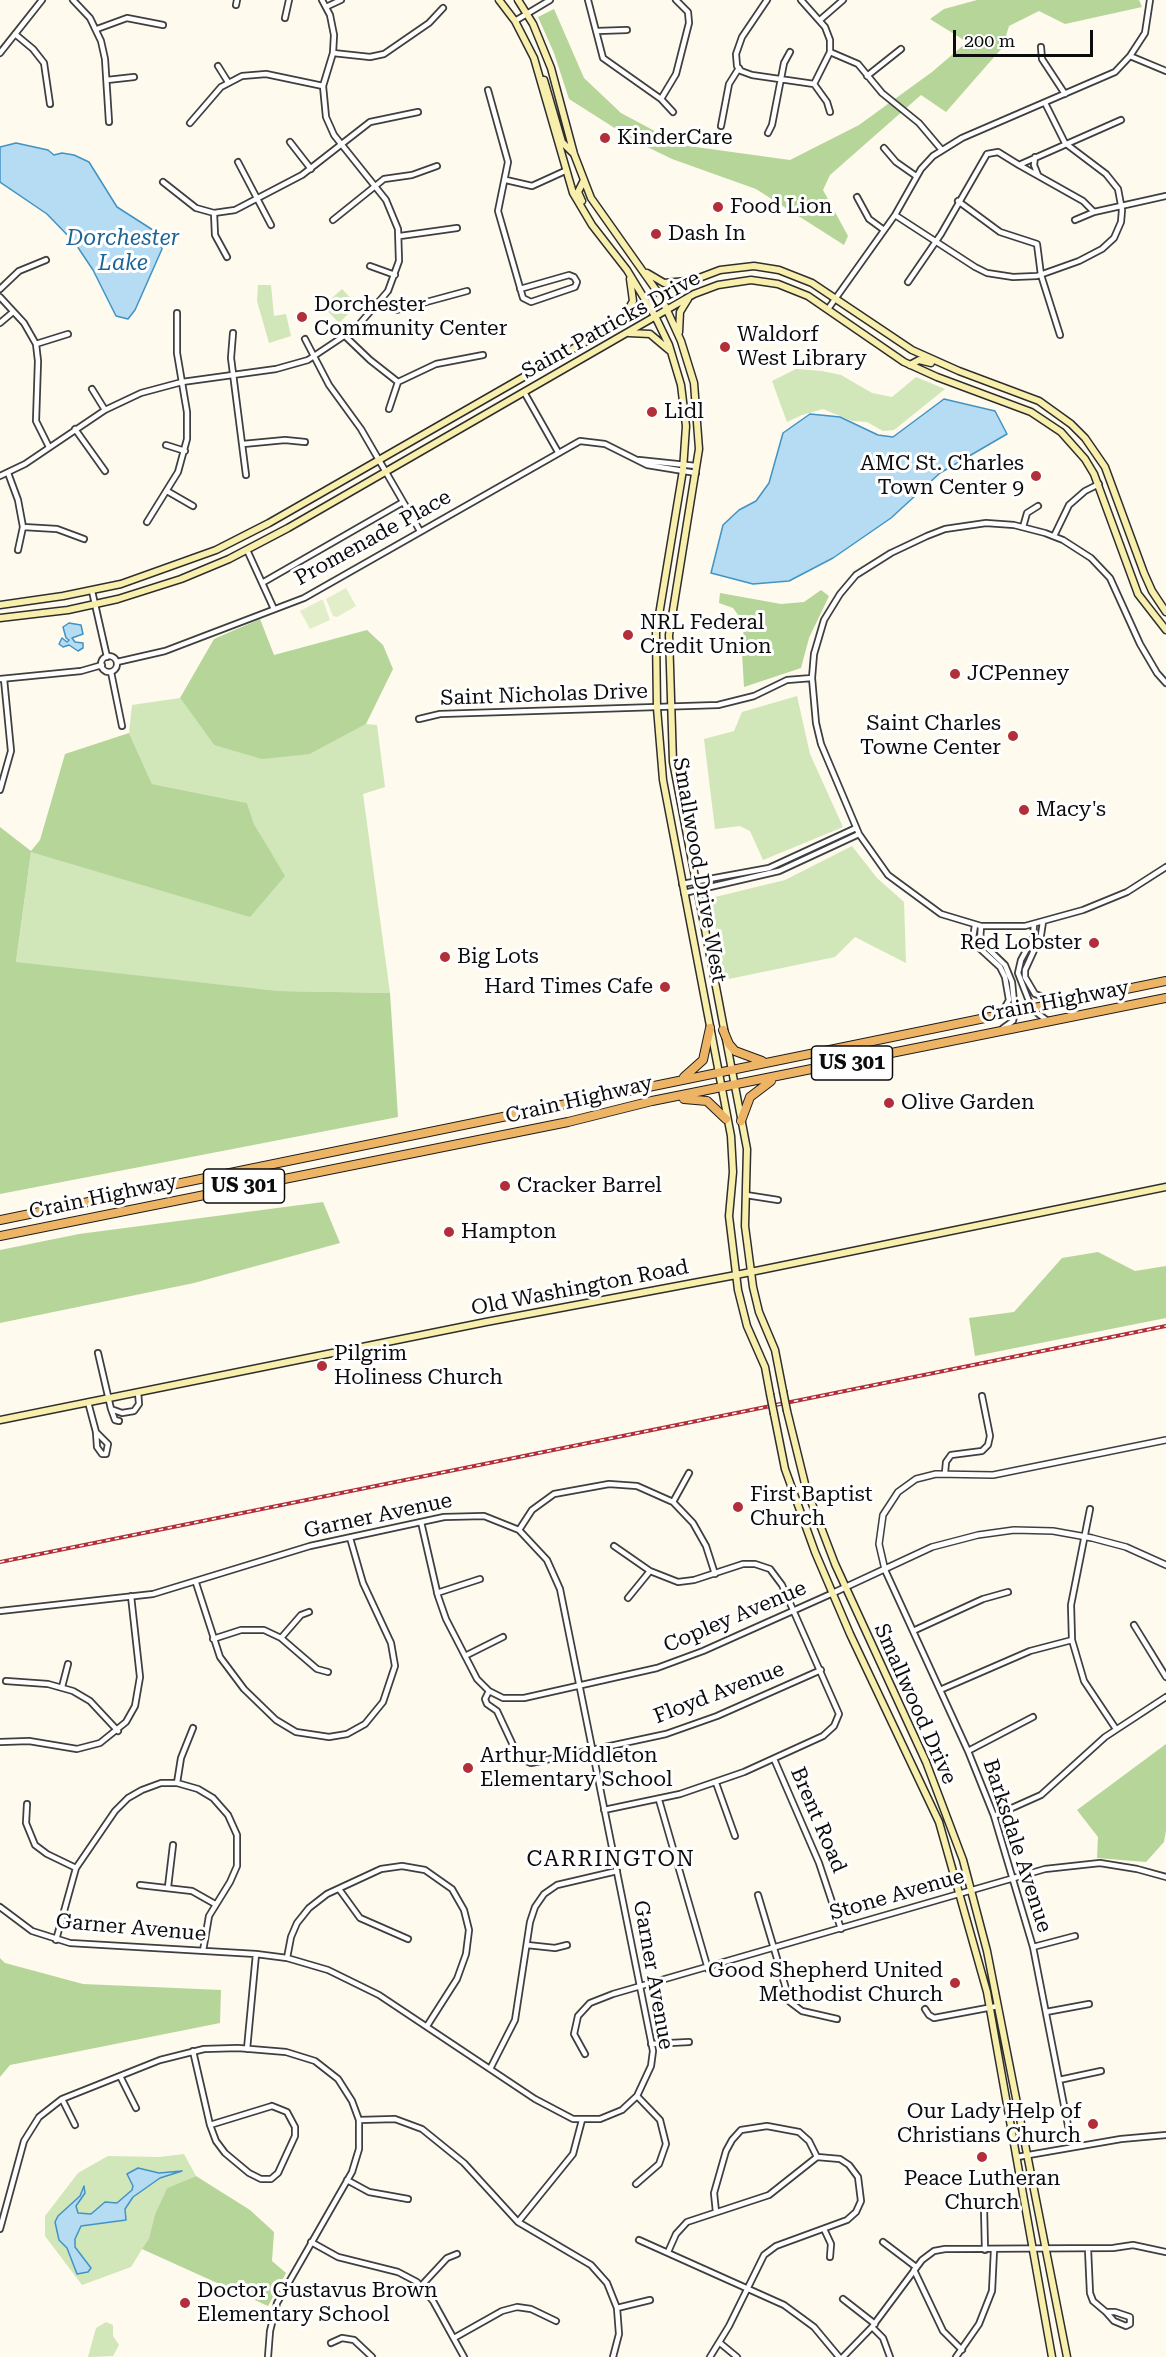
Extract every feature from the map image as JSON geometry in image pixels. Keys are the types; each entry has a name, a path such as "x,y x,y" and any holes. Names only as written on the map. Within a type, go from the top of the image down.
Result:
{"highway":[{"name":"Crain Highway","path":"0,1220 1166,981"},
{"name":"Crain Highway","path":"0,1236 568,1122 664,1099 1166,998"},
{"path":"678,1080 703,1060 710,1028"},
{"path":"723,1030 727,1041 735,1051 749,1058 766,1062"},
{"path":"741,1121 746,1103 753,1093 778,1077"},
{"path":"664,1099 707,1101 726,1119"},
{"path":"239,1171 240,1187"},
{"path":"36,1213 37,1229"}],"main road":[{"name":"Smallwood Drive West","path":"500,0 515,21 534,58 565,171 578,202 598,233 627,270 656,316 681,385 685,416 683,468 656,633 657,708 665,794 718,1072"},
{"name":"Smallwood Drive West","path":"518,0 527,13 551,68 574,154 584,180 598,210 668,309 679,335 696,394 699,435 696,469 669,635 670,707 676,782 730,1069"},
{"path":"534,58 547,87 562,142 574,154"},
{"path":"584,180 578,192 598,233"},
{"name":"Saint Patricks Drive","path":"0,604 92,591 157,573 216,550 269,523 691,281 731,268 764,267 798,276 836,298 912,350 959,371 1039,401 1057,412 1085,438 1105,467 1144,573 1166,612"},
{"path":"641,268 664,283 691,281"},
{"path":"622,319 633,301 634,290 627,270"},
{"name":"Saint Patricks Drive","path":"0,618 96,604 159,587 247,550 694,294 732,282 768,281 808,296 910,365 1041,418 1074,445 1099,484 1135,587 1146,608 1166,630"},
{"path":"679,335 680,312 694,294"},
{"path":"626,334 650,333 661,340 672,355"},
{"path":"910,365 922,360 954,373 959,371"},
{"name":"Smallwood Drive","path":"730,1069 747,1149 745,1226 759,1312 777,1358 806,1488 844,1588 926,1762 954,1832 972,1890 998,2006 1067,2357"},
{"name":"Smallwood Drive","path":"718,1072 734,1161 729,1216 736,1275 747,1326 765,1367 785,1469 797,1506 833,1593 939,1822 980,1962 990,2007 1053,2357"},
{"name":"Old Washington Road","path":"0,1420 480,1323 736,1275 1166,1187"}],"street":[{"path":"0,53 42,0"},
{"path":"72,0 87,14 97,29 104,52 109,122"},
{"path":"285,18 290,0"},
{"path":"0,476 105,410 141,393 182,382 276,369 314,357 346,337 378,304 395,275 400,237 392,210 342,145 326,117 323,86 333,53 333,30 322,0"},
{"path":"326,7 341,0"},
{"path":"515,21 550,0"},
{"path":"588,0 603,58 661,99 673,112"},
{"path":"661,99 676,74 689,23 688,12 676,0"},
{"path":"767,0 742,37 736,54 739,68 745,73 780,81 814,84 827,102 830,112"},
{"path":"801,0 820,20 827,33 830,52 814,84"},
{"path":"820,20 843,0"},
{"path":"828,309 895,214 916,176 941,149 1113,73 1130,56 1144,33 1150,0"},
{"path":"333,53 380,55 429,23 444,8"},
{"path":"97,29 127,18 163,25"},
{"path":"597,31 627,30"},
{"path":"15,34 36,52 44,63 50,104"},
{"path":"1041,47 1042,59 1065,94"},
{"path":"867,76 901,49"},
{"path":"768,133 772,125 785,59 790,52"},
{"path":"830,52 853,60 882,93 919,123 941,149"},
{"path":"1130,56 1165,70"},
{"path":"218,66 228,82"},
{"path":"721,126 729,84 739,68"},
{"path":"190,123 217,90 242,76 261,74 323,86"},
{"path":"107,80 134,77"},
{"path":"488,90 507,156 506,180 498,211 520,289 524,299 528,302 574,287 577,280 568,275 520,289"},
{"path":"895,214 967,263 987,273 1022,278 1041,275 1079,261 1109,243 1121,222 1122,206 1118,189 1111,179 1065,143 1045,103"},
{"path":"163,182 196,208 214,213 235,210 258,200 311,169 370,122 418,112"},
{"path":"1019,165 1120,120"},
{"path":"290,142 311,169"},
{"path":"884,148 896,162 916,176"},
{"path":"908,282 989,152 1003,154 1083,201 1094,212"},
{"path":"1035,157 1034,165 1038,175"},
{"path":"238,162 271,225"},
{"path":"333,220 388,177 412,175 437,166"},
{"path":"506,180 532,186 565,171"},
{"path":"1076,219 1094,212 1166,196"},
{"path":"857,197 869,219 884,230"},
{"path":"958,201 1000,232 1037,244 1041,275 1060,335"},
{"path":"214,213 216,239 227,257"},
{"path":"400,237 457,228"},
{"path":"0,289 19,271 46,260"},
{"path":"370,266 395,275"},
{"path":"378,304 400,310 467,291"},
{"path":"0,297 24,323 36,345 38,361 36,421 49,447"},
{"path":"0,324 13,312"},
{"path":"147,522 167,490 185,451 188,424 177,353 177,313"},
{"path":"233,333 231,352 233,375 246,475"},
{"path":"36,345 68,334"},
{"path":"346,337 398,382"},
{"path":"305,339 329,385 379,459 420,531"},
{"path":"390,409 398,382 436,364 483,355"},
{"path":"92,389 105,410"},
{"path":"524,392 558,452"},
{"path":"75,429 105,471"},
{"path":"243,444 285,440 305,442"},
{"name":"Promenade Place","path":"117,662 165,651 319,590 580,441 605,444 637,460 696,469"},
{"path":"166,445 185,451"},
{"path":"8,473 18,500 24,527 18,550"},
{"path":"1054,536 1069,505 1085,491 1099,484"},
{"path":"167,490 193,506"},
{"path":"262,583 403,502"},
{"path":"1023,527 1027,513 1038,506"},
{"path":"1166,683 1157,673 1140,644 1110,578 1091,558 1054,536 1023,527 986,523 945,529 891,553 856,575 840,594 824,620 814,654 812,678 816,723 821,744 859,834 879,865 904,890 941,914 978,925 1003,928 1034,924 1067,917 1127,892 1166,867"},
{"path":"24,527 57,529 84,539"},
{"path":"247,550 274,609"},
{"path":"0,790 11,751 2,679 81,671 102,665 107,657 92,591"},
{"path":"107,657 114,658 117,662 117,667 111,672"},
{"path":"102,665 106,671 111,672"},
{"path":"111,672 122,726"},
{"name":"Saint Nicholas Drive","path":"419,719 440,714 657,708 732,703 754,696 787,680 812,678"},
{"path":"682,884 770,868 856,828"},
{"path":"684,893 779,872 859,834"},
{"path":"1043,922 1041,935 1025,970 1026,983 1042,998 1066,1001"},
{"path":"1034,924 1033,938 1021,960 1018,973 1032,1009 1049,1022"},
{"path":"978,925 980,941 1009,972 1015,1012 1013,1021 992,1033"},
{"path":"978,925 975,944 1000,968 1005,977 1009,1000 1001,1015"},
{"path":"746,1195 778,1200"},
{"path":"98,1353 111,1409 115,1420 119,1421"},
{"path":"111,1409 122,1413 134,1411 139,1404 138,1392"},
{"path":"945,1473 946,1462 951,1455 982,1451 988,1445 990,1436 982,1396"},
{"path":"88,1402 96,1432"},
{"path":"885,1570 880,1551 880,1528 883,1515 892,1498 916,1479 945,1473 993,1475 1166,1440"},
{"path":"673,1502 689,1473"},
{"path":"519,1530 532,1510 548,1497 609,1484 645,1488 673,1502 701,1535 715,1574"},
{"path":"1090,1509 1071,1605 1072,1640 1084,1681 1116,1729"},
{"name":"Garner Avenue","path":"0,1611 153,1594 196,1583 285,1552 421,1522 474,1514 501,1521 519,1530 540,1551 557,1578 651,2044 649,2074 637,2096 613,2115 600,2119 582,2120 557,2114 427,2026 350,1979 286,1958 256,1954 56,1940 22,1925 0,1906"},
{"path":"421,1522 437,1593 446,1619 477,1679 489,1692"},
{"name":"Copley Avenue","path":"489,1692 504,1698 524,1698 579,1687 671,1663 793,1611 933,1547 978,1535 1014,1530 1084,1536 1126,1547 1166,1565"},
{"path":"196,1583 213,1639 231,1674 285,1727 307,1735 329,1737 347,1734 364,1724 387,1696 393,1677 394,1654 360,1576 350,1538"},
{"path":"604,1810 658,1800 716,1784 774,1759 823,1736 836,1723 838,1709 782,1585 770,1569 755,1564 743,1564 715,1574 678,1582 650,1571 614,1546"},
{"name":"Barksdale Avenue","path":"885,1570 968,1751 994,1816 1033,1947 1072,2146"},
{"path":"628,1599 650,1571"},
{"path":"437,1593 480,1579"},
{"path":"913,1631 983,1599 1008,1592"},
{"path":"0,1742 33,1742 77,1749 100,1743 118,1731 135,1706 140,1687 131,1596"},
{"path":"281,1638 301,1616 309,1612"},
{"path":"1134,1625 1166,1677"},
{"path":"213,1639 250,1628 264,1630 281,1638 312,1665 327,1672"},
{"path":"465,1656 503,1637"},
{"path":"940,1690 1030,1651 1072,1640"},
{"path":"62,1687 68,1664"},
{"name":"Floyd Avenue","path":"489,1692 485,1702 497,1711 522,1762 531,1763 666,1734 717,1716 821,1670"},
{"path":"6,1681 62,1687 86,1698 118,1731"},
{"path":"994,1816 1041,1795 1116,1729 1166,1697"},
{"path":"968,1751 1033,1717"},
{"path":"177,1783 180,1758 193,1728"},
{"name":"Brent Road","path":"774,1759 819,1863 841,1929"},
{"path":"56,1940 76,1868 123,1802 151,1786 177,1783 198,1789 213,1798 228,1815 236,1831 237,1866 207,1922 204,1951"},
{"path":"716,1784 735,1836"},
{"path":"658,1800 708,1969"},
{"path":"27,1804 26,1823 35,1845 47,1854 76,1868"},
{"path":"168,1887 173,1845"},
{"name":"Stone Avenue","path":"585,2054 574,2034 576,2020 582,2011 598,1999 640,1989 1045,1869 1089,1863 1124,1866 1166,1878"},
{"path":"286,1958 291,1937 302,1916 318,1900 381,1869 412,1866 432,1873 458,1898 469,1930 466,1954 449,1994 427,2026"},
{"path":"490,2068 514,2021 532,1912 550,1890 567,1881 617,1871"},
{"path":"140,1885 197,1892 215,1904"},
{"path":"339,1889 360,1918 408,1939"},
{"path":"758,1895 790,2002 802,2011 837,2019"},
{"path":"1033,1947 1075,1936"},
{"path":"527,1945 555,1948 567,1946"},
{"path":"248,2049 256,1954"},
{"path":"1046,2012 1089,2004"},
{"path":"925,2009 934,2018 998,2006"},
{"path":"651,2044 689,2042"},
{"path":"0,2229 24,2141 39,2117 62,2098 193,2051 224,2047 248,2049 296,2054 320,2064 342,2084 359,2120 359,2149 347,2180 277,2303 270,2331 268,2357"},
{"path":"193,2051 210,2125 216,2141 225,2153 249,2173 265,2179 274,2177 281,2170 296,2131 287,2112 275,2106 210,2125"},
{"path":"1059,2080 1101,2071"},
{"path":"120,2076 136,2108"},
{"path":"636,2184 659,2164 666,2144 660,2120 637,2096"},
{"path":"62,2098 75,2124"},
{"path":"359,2120 395,2119 422,2129 464,2163 518,2222 591,2265 607,2283 617,2308 619,2334 613,2357"},
{"path":"518,2222 573,2154 582,2120"},
{"path":"716,2212 714,2193 726,2151 741,2130 767,2126 799,2132 809,2141 818,2157"},
{"path":"1017,2157 1072,2146 1166,2135"},
{"path":"668,2252 676,2234 687,2222 768,2195 818,2157 830,2157 845,2162 858,2177 861,2200 852,2216 840,2224 771,2249 758,2263 720,2343 710,2357"},
{"path":"347,2180 375,2194 408,2199"},
{"path":"984,2207 985,2250"},
{"path":"824,2229 831,2244 830,2257"},
{"path":"639,2240 775,2300 800,2315 841,2357 874,2326 915,2269 927,2256 939,2250 1088,2249 1133,2245 1166,2252"},
{"path":"311,2242 349,2261 398,2272 422,2286 433,2300 464,2357"},
{"path":"883,2242 915,2269 943,2331 962,2350"},
{"path":"1088,2249 1091,2297 1106,2312 1114,2320 1126,2326 1130,2324 1130,2317 1115,2312 1106,2312"},
{"path":"956,2357 982,2318 992,2291 994,2250"},
{"path":"422,2286 444,2261 457,2254"},
{"path":"843,2299 874,2326 883,2338 890,2357"},
{"path":"617,2308 650,2300"},
{"path":"454,2338 502,2311 517,2307 531,2309 556,2321"},
{"path":"331,2343 337,2338 354,2340 372,2357"},
{"path":"720,2343 737,2357"}],"green space":[{"path":"977,0 1139,0 1142,7 1065,24 1039,11 1009,26 1002,48 946,112 921,95 830,175 823,190 848,236 844,245 756,189 672,159 635,141 569,99 554,53 538,17 554,9 584,78 621,113 681,145 790,160 859,125 932,72 967,42 930,19 944,9"},
{"path":"258,285 271,285 274,316 286,314 291,336 269,343 257,301"},
{"path":"342,289 357,305 339,323 323,306"},
{"path":"796,369 841,375 872,393 892,397 916,377 945,389 894,430 883,431 867,422 852,421 823,409 787,422 772,381"},
{"path":"346,588 356,606 337,617 333,616 326,599"},
{"path":"821,590 829,596 809,638 801,668 744,687 742,653 744,623 733,608 719,603 720,593 781,604 804,602"},
{"path":"323,600 330,620 310,629 300,611"},
{"path":"260,619 274,655 367,630 383,645 393,669 366,724 310,754 262,759 214,745 180,698 214,639"},
{"path":"797,696 810,754 843,827 763,860 750,831 740,826 715,829 704,739 734,731 742,712"},
{"path":"180,698 214,745 310,754 366,724 377,725 385,787 363,794 390,993 279,991 16,963 31,852 284,876 254,824 247,803 152,784 129,733 132,705"},
{"path":"129,733 152,784 247,803 254,824 285,876 250,917 31,852 16,962 279,991 390,993 398,1117 0,1194 0,827 31,851 40,840 65,754"},
{"path":"852,846 877,878 904,902 906,963 855,937 835,957 724,980 711,898 785,880"},
{"path":"323,1202 340,1243 194,1283 0,1323 0,1250 79,1234"},
{"path":"1098,1252 1135,1271 1166,1266 1166,1318 975,1356 969,1318 1014,1312 1062,1258"},
{"path":"1166,1744 1164,1842 1146,1862 1097,1858 1098,1837 1077,1810"},
{"path":"0,1958 5,1963 83,1984 221,1990 220,2023 10,2065 0,2077"},
{"path":"184,2154 196,2176 167,2188 155,2214 149,2238 131,2267 82,2285 45,2236 45,2216 78,2173 108,2156 159,2157"},
{"path":"196,2176 250,2210 274,2232 272,2261 286,2273 268,2306 142,2249 149,2238 155,2214 167,2188"},
{"path":"106,2322 113,2325 113,2336 119,2345 113,2356 88,2357 96,2328"}],"water":[{"name":"Dorchester Lake","path":"16,143 48,150 54,155 62,153 74,155 89,162 117,207 156,232 162,249 135,310 128,319 116,316 93,270 75,243 47,214 0,182 0,147"},
{"path":"944,399 995,411 1007,434 940,473 891,518 833,558 789,581 753,584 711,573 723,525 739,510 756,501 769,483 783,433 810,414 840,417 878,435 893,437"},
{"path":"69,623 81,625 83,634 72,638 75,642 83,643 83,648 78,651 69,645 63,647 59,644 62,638 67,642 69,640 66,638 63,627"},
{"path":"138,2168 159,2173 182,2171 160,2178 133,2197 125,2209 126,2220 81,2226 75,2239 75,2247 91,2268 88,2272 77,2274 67,2248 59,2240 55,2222 58,2216 80,2196 84,2186 85,2193 76,2206 78,2213 91,2214 105,2202 117,2203 132,2190 133,2186 127,2174"}],"railway":[{"path":"0,1562 1166,1326"}],"place":[{"name":"KinderCare","path":"605,138"},
{"name":"Food Lion","path":"718,207"},
{"name":"Dash In","path":"656,234"},
{"name":"Dorchester Community Center","path":"302,317"},
{"name":"Waldorf West Library","path":"725,347"},
{"name":"Lidl","path":"652,412"},
{"name":"AMC St. Charles Town Center 9","path":"1036,476"},
{"name":"NRL Federal Credit Union","path":"628,635"},
{"name":"JCPenney","path":"955,674"},
{"name":"Saint Charles Towne Center","path":"1013,736"},
{"name":"Macy's","path":"1024,810"},
{"name":"Red Lobster","path":"1094,943"},
{"name":"Big Lots","path":"445,957"},
{"name":"Hard Times Cafe","path":"665,987"},
{"name":"Olive Garden","path":"889,1103"},
{"name":"Cracker Barrel","path":"505,1186"},
{"name":"Hampton","path":"449,1232"},
{"name":"Pilgrim Holiness Church","path":"322,1366"},
{"name":"First Baptist Church","path":"738,1507"},
{"name":"Arthur Middleton Elementary School","path":"468,1768"},
{"name":"Good Shepherd United Methodist Church","path":"955,1983"},
{"name":"Our Lady Help of Christians Church","path":"1093,2124"},
{"name":"Peace Lutheran Church","path":"982,2157"},
{"name":"Doctor Gustavus Brown Elementary School","path":"185,2303"}],"district":[{"name":"CARRINGTON","path":"611,1860"}]}
